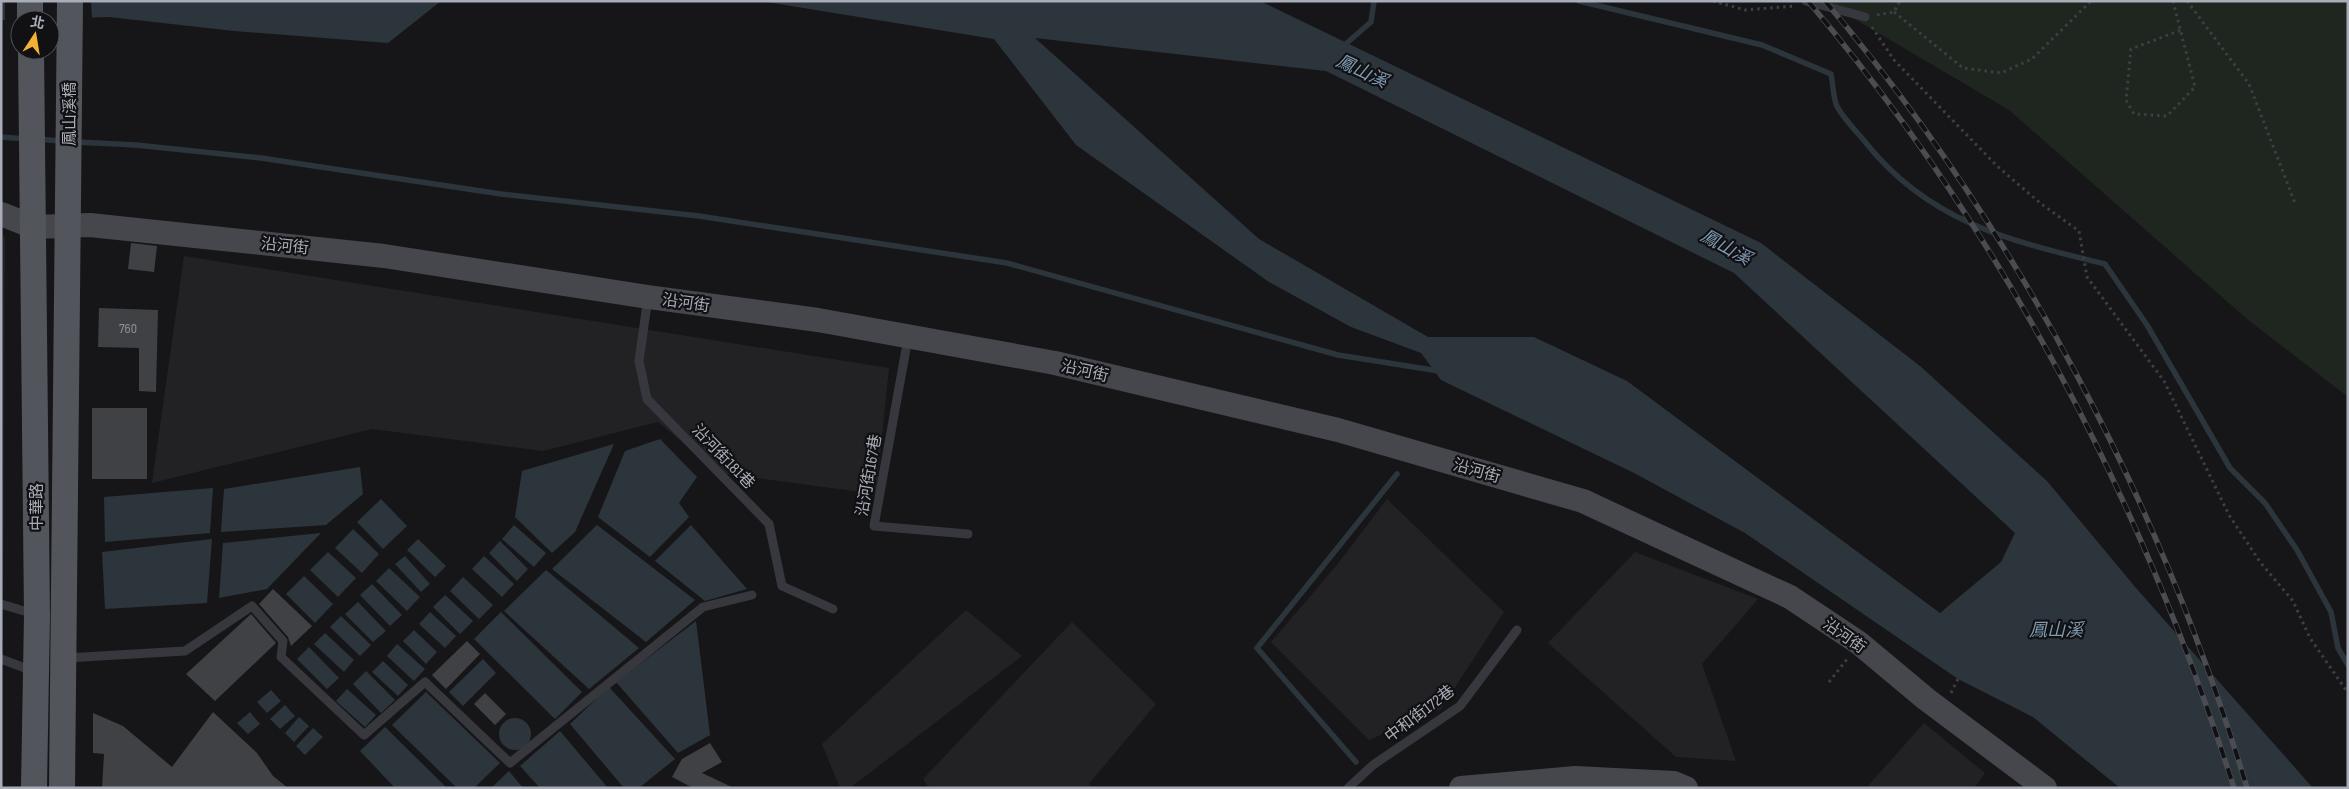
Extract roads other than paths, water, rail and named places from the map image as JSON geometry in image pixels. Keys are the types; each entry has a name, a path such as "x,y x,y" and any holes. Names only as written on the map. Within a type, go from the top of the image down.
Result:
{"main road":[{"name":"鳳山溪橋","path":"69,227 70,1"},
{"path":"31,60 34,227"},
{"name":"中華路","path":"34,227 51,615"},
{"name":"中華路","path":"34,788 49,662 69,227"},
{"name":"中華路","path":"49,662 62,788"}],"street":[{"path":"1,214 34,227"},
{"name":"沿河街","path":"34,227 90,225 384,256 648,297 818,320 1055,363 1338,430 1583,501 1790,597 1859,643 1926,699 2045,788"},
{"path":"1461,788 1575,778 1674,783 1686,788"}],"lane":[{"path":"1806,1 1865,17"},
{"name":"沿河街181巷","path":"648,297 639,361 646,399 770,524 782,586 833,609"},
{"name":"沿河街167巷","path":"908,336 874,526 968,534"},
{"path":"1,659 25,668 49,662 185,651 252,606 284,641 281,657 364,735 424,682 510,763 703,607 752,595"},
{"path":"1,604 51,615"},
{"name":"中和街172巷","path":"1348,788 1373,765 1460,706 1517,630"}],"water":[{"path":"1,1 441,1 388,43 234,31 109,17 60,18 60,10 10,10 10,20 1,20"},
{"name":"鳳山溪","path":"761,1 1260,1 1761,243 1920,366 2047,481 2136,588 2313,788 2120,788 2033,717 1958,679 1745,533 1634,473 1441,380 1421,353 1351,327 1269,282 1076,145 994,39","holes":["1035,38 1326,71 1734,273 2015,533 2001,562 1940,613 1627,381 1534,337 1428,337 1259,239"]},
{"path":"660,439 697,477 679,503 689,517 650,557 598,517 625,451"},
{"path":"614,444 575,532 552,553 515,517 522,471"},
{"path":"360,467 363,494 326,525 221,532 224,489"},
{"path":"213,488 210,533 105,542 104,497"},
{"path":"381,499 407,526 383,549 357,522"},
{"path":"514,525 546,553 534,567 502,539"},
{"path":"597,525 695,600 646,642 552,569"},
{"path":"691,525 747,589 705,601 655,561"},
{"path":"353,529 379,554 362,573 335,548"},
{"path":"321,533 267,589 219,598 223,543"},
{"path":"212,539 207,603 105,609 102,552"},
{"path":"418,539 446,566 435,577 407,550"},
{"path":"500,541 528,569 517,581 489,553"},
{"path":"328,552 356,578 338,597 310,570"},
{"path":"405,556 430,584 421,592 395,564"},
{"path":"484,556 514,584 502,597 472,569"},
{"path":"389,568 420,597 407,611 376,581"},
{"path":"546,570 639,648 589,689 504,611"},
{"path":"304,576 333,604 315,623 286,594"},
{"path":"463,577 493,605 479,619 450,591"},
{"path":"372,584 402,615 390,626 360,595"},
{"path":"445,595 473,621 460,634 433,607"},
{"path":"358,602 386,631 373,642 345,614"},
{"path":"430,612 456,636 445,648 419,624"},
{"path":"501,612 582,692 555,719 474,639"},
{"path":"341,616 371,645 360,656 330,627"},
{"path":"696,621 710,735 678,753 616,682"},
{"path":"414,630 437,652 426,664 403,641"},
{"path":"325,633 354,660 344,672 314,644"},
{"path":"397,644 425,669 414,681 387,656"},
{"path":"309,647 339,678 327,689 297,659"},
{"path":"483,659 496,673 463,706 449,692"},
{"path":"383,661 408,685 398,696 372,672"},
{"path":"366,671 395,700 381,713 353,684"},
{"path":"609,687 675,759 639,788 624,788 570,724"},
{"path":"347,689 376,715 365,727 336,701"},
{"path":"271,690 281,701 267,713 257,702"},
{"path":"426,692 500,763 474,788 457,788 392,725"},
{"path":"285,705 295,716 280,729 270,719"},
{"path":"250,712 260,724 248,734 237,723"},
{"path":"299,717 309,726 294,742 285,733"},
{"path":"515,718 527,722 531,734 527,746 515,750 503,746 499,734 503,722"},
{"path":"385,727 447,788 395,788 360,751"},
{"path":"313,728 323,737 305,755 296,746"},
{"path":"560,731 608,788 540,788 520,766"},
{"path":"509,771 523,788 491,788"}],"waterway":[{"path":"1341,48 1371,22 1374,1"},
{"path":"1579,1 1762,45 1831,74 1836,104 1841,113 1891,170 1917,192 1945,210 1974,225 2005,237 2105,264 2147,325 2230,468 2265,503 2297,550 2331,612 2338,648 2348,665"},
{"path":"1,137 26,139"},
{"path":"38,139 61,141"},
{"path":"76,142 136,145 261,158 501,194 699,216 1007,263 1338,355 1439,371"},
{"path":"1356,762 1257,648 1397,474"}],"railway":[{"path":"1808,1 1878,89 1944,181 2004,276 2060,374 2110,474 2156,577 2198,682 2234,788"},
{"path":"1825,1 1894,88 1960,180 2020,275 2076,373 2126,474 2172,577 2212,682 2247,788"}]}
